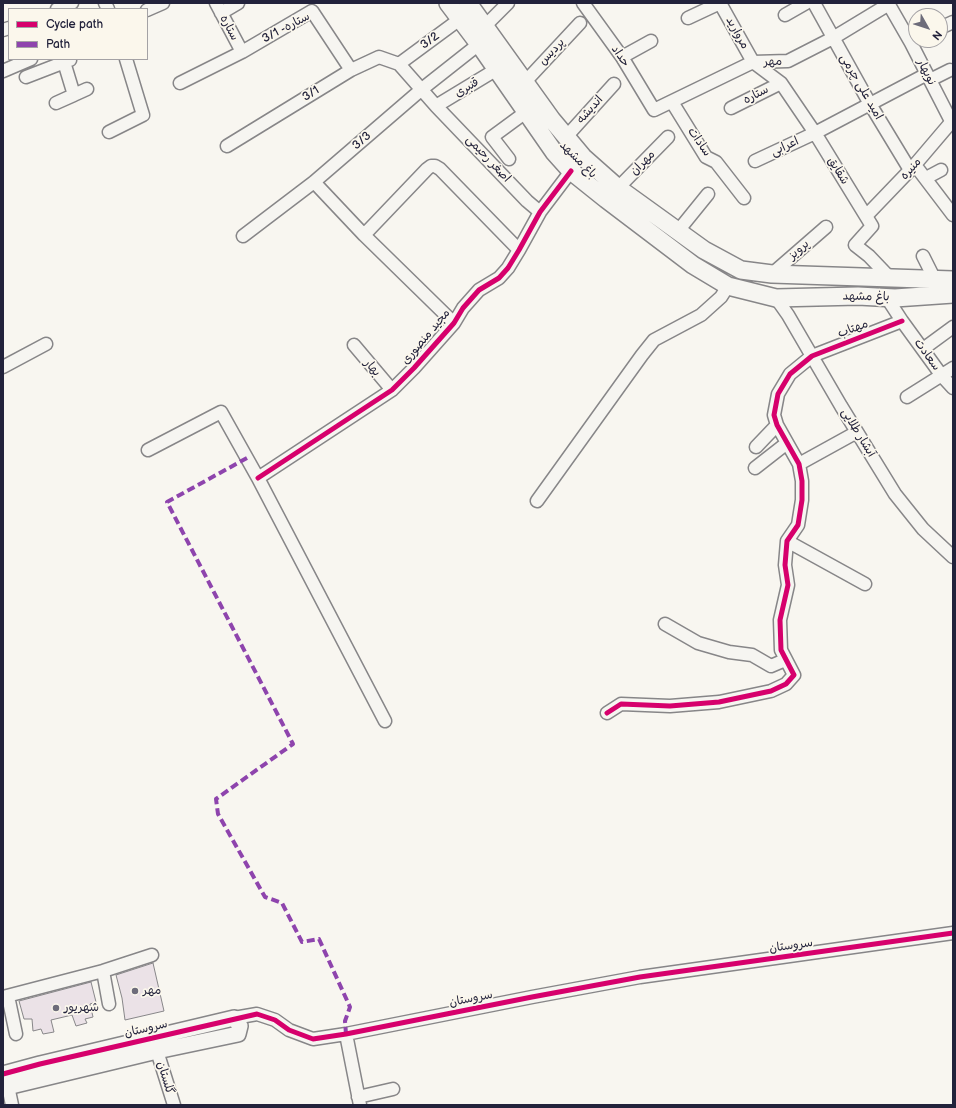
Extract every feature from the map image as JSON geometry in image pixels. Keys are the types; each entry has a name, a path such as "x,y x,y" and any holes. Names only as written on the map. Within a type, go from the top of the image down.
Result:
{"main road":[{"name":"باغ مشهد","path":"448,3 497,69 554,152 571,171 693,265 728,286 776,298 858,296 887,298 909,296 948,281"},
{"name":"باغ مشهد","path":"468,3 552,120 582,157 618,188 704,250 741,270 772,274 948,281"},
{"path":"828,276 834,282 834,291 828,297"},
{"path":"858,277 851,282 850,287 851,291 858,296"}],"street":[{"path":"60,8 72,3"},
{"path":"148,10 163,3"},
{"path":"218,8 238,3"},
{"path":"485,26 508,3"},
{"name":"حداد","path":"584,3 622,57 654,110"},
{"path":"688,18 720,3"},
{"name":"مروارید","path":"720,3 753,62"},
{"path":"785,15 806,3"},
{"name":"امید علی چرمی","path":"814,3 870,104 913,167"},
{"name":"مهر","path":"654,110 753,62 788,61 833,38 888,4"},
{"name":"نوبهار","path":"888,4 908,33"},
{"name":"ستاره","path":"218,8 242,52"},
{"name":"ستاره- 3/1","path":"242,52 312,11 351,70"},
{"name":"3/2","path":"399,64 460,19"},
{"name":"پردیس","path":"525,82 580,23"},
{"path":"622,57 651,40"},
{"name":"3/3","path":"243,236 314,182 422,89 479,44"},
{"name":"نوبهار","path":"916,48 928,77 952,120"},
{"path":"180,83 242,52"},
{"name":"3/1","path":"227,146 351,70 379,57 399,64"},
{"path":"3,71 29,60"},
{"path":"26,76 68,60 74,95 56,103 87,89"},
{"path":"109,132 143,115 126,60"},
{"name":"شقایق","path":"753,62 780,82 815,133 866,216"},
{"name":"اصغر رحیمی","path":"399,64 436,106 527,201 540,212"},
{"name":"قنبری","path":"436,106 497,69"},
{"name":"اعرابی","path":"755,161 815,133 870,104 928,77 950,70"},
{"name":"ستاره","path":"731,108 780,82"},
{"name":"اندیشه","path":"566,137 614,84"},
{"name":"سادات","path":"672,102 706,157 716,162 744,198"},
{"path":"508,159 492,137 526,112"},
{"name":"منیره","path":"866,216 913,167 952,120"},
{"name":"مهران","path":"618,188 668,137"},
{"path":"364,235 427,169 431,166 435,166 440,169 519,250"},
{"path":"913,167 926,178 953,215"},
{"path":"926,178 941,170"},
{"name":"مجید منصوری","path":"258,478 392,390 414,368 454,323 463,308 479,290 499,278 519,250 540,212 571,171"},
{"path":"314,182 364,235 454,323"},
{"path":"678,231 708,194"},
{"path":"866,216 872,226 855,245 869,256 890,278"},
{"name":"پرویز","path":"772,274 826,227"},
{"path":"923,256 948,281"},
{"path":"537,501 637,361 654,340 701,315 721,297 728,286"},
{"path":"902,321 909,296"},
{"name":"آبشار طلایی","path":"776,298 895,494 923,529 953,558"},
{"name":"سعادت","path":"887,298 942,376 953,388"},
{"name":"مهتاب","path":"777,426 774,415 778,394 790,374 812,356 902,321"},
{"path":"923,349 953,327"},
{"path":"3,367 46,344"},
{"name":"بهار","path":"354,345 392,390"},
{"path":"907,397 953,368"},
{"path":"148,450 221,412 258,478 385,721"},
{"path":"607,713 621,704 670,706 719,702 771,691 786,684 794,675 781,650 780,620 788,585 785,565 787,542 798,524 802,500 799,464 777,426 756,447"},
{"path":"799,464 857,432"},
{"path":"755,468 787,443"},
{"path":"787,542 864,584"},
{"path":"665,624 698,644 729,652 752,655 771,666 786,660"},
{"name":"سروستان","path":"5,1083 40,1064 234,1018 257,1014 275,1020 289,1030 313,1039 346,1034 640,977 953,933"},
{"path":"16,1034 5,997 103,971 152,955"},
{"path":"103,971 109,1004"},
{"name":"سروستان","path":"5,1083 238,1034 240,1026 234,1018"},
{"path":"346,1034 359,1101 392,1090"},
{"name":"گلستان","path":"157,1051 174,1105"},
{"path":"5,1083 12,1105"}],"building":[{"name":"مهر","path":"153,963 164,1011 125,1020 122,998 116,975"},
{"name":"شهریور","path":"91,982 96,1002 90,1004 93,1017 85,1019 87,1023 76,1026 72,1015 51,1020 54,1032 43,1034 41,1029 33,1031 32,1019 24,1019 19,1001"}],"marked path":[{"path":"247,458 167,502 293,744 216,799 218,814 265,897 282,903 302,942 319,939 350,1007 345,1021 346,1034"}],"cycle path":[{"path":"258,478 392,390 414,368 454,323 463,308 479,290 499,278 508,268 540,212 571,171"},
{"path":"607,713 621,704 670,706 719,702 771,691 786,684 794,675 781,650 780,620 788,585 785,565 787,541 798,525 802,500 802,481 799,464 777,425 774,415 778,394 790,374 812,356 902,321"},
{"path":"3,1074 40,1064 257,1014 275,1020 289,1030 313,1039 346,1034 640,977 953,933"}],"place":[{"name":"مهر","path":"135,991"},
{"name":"شهریور","path":"56,1008"}]}
